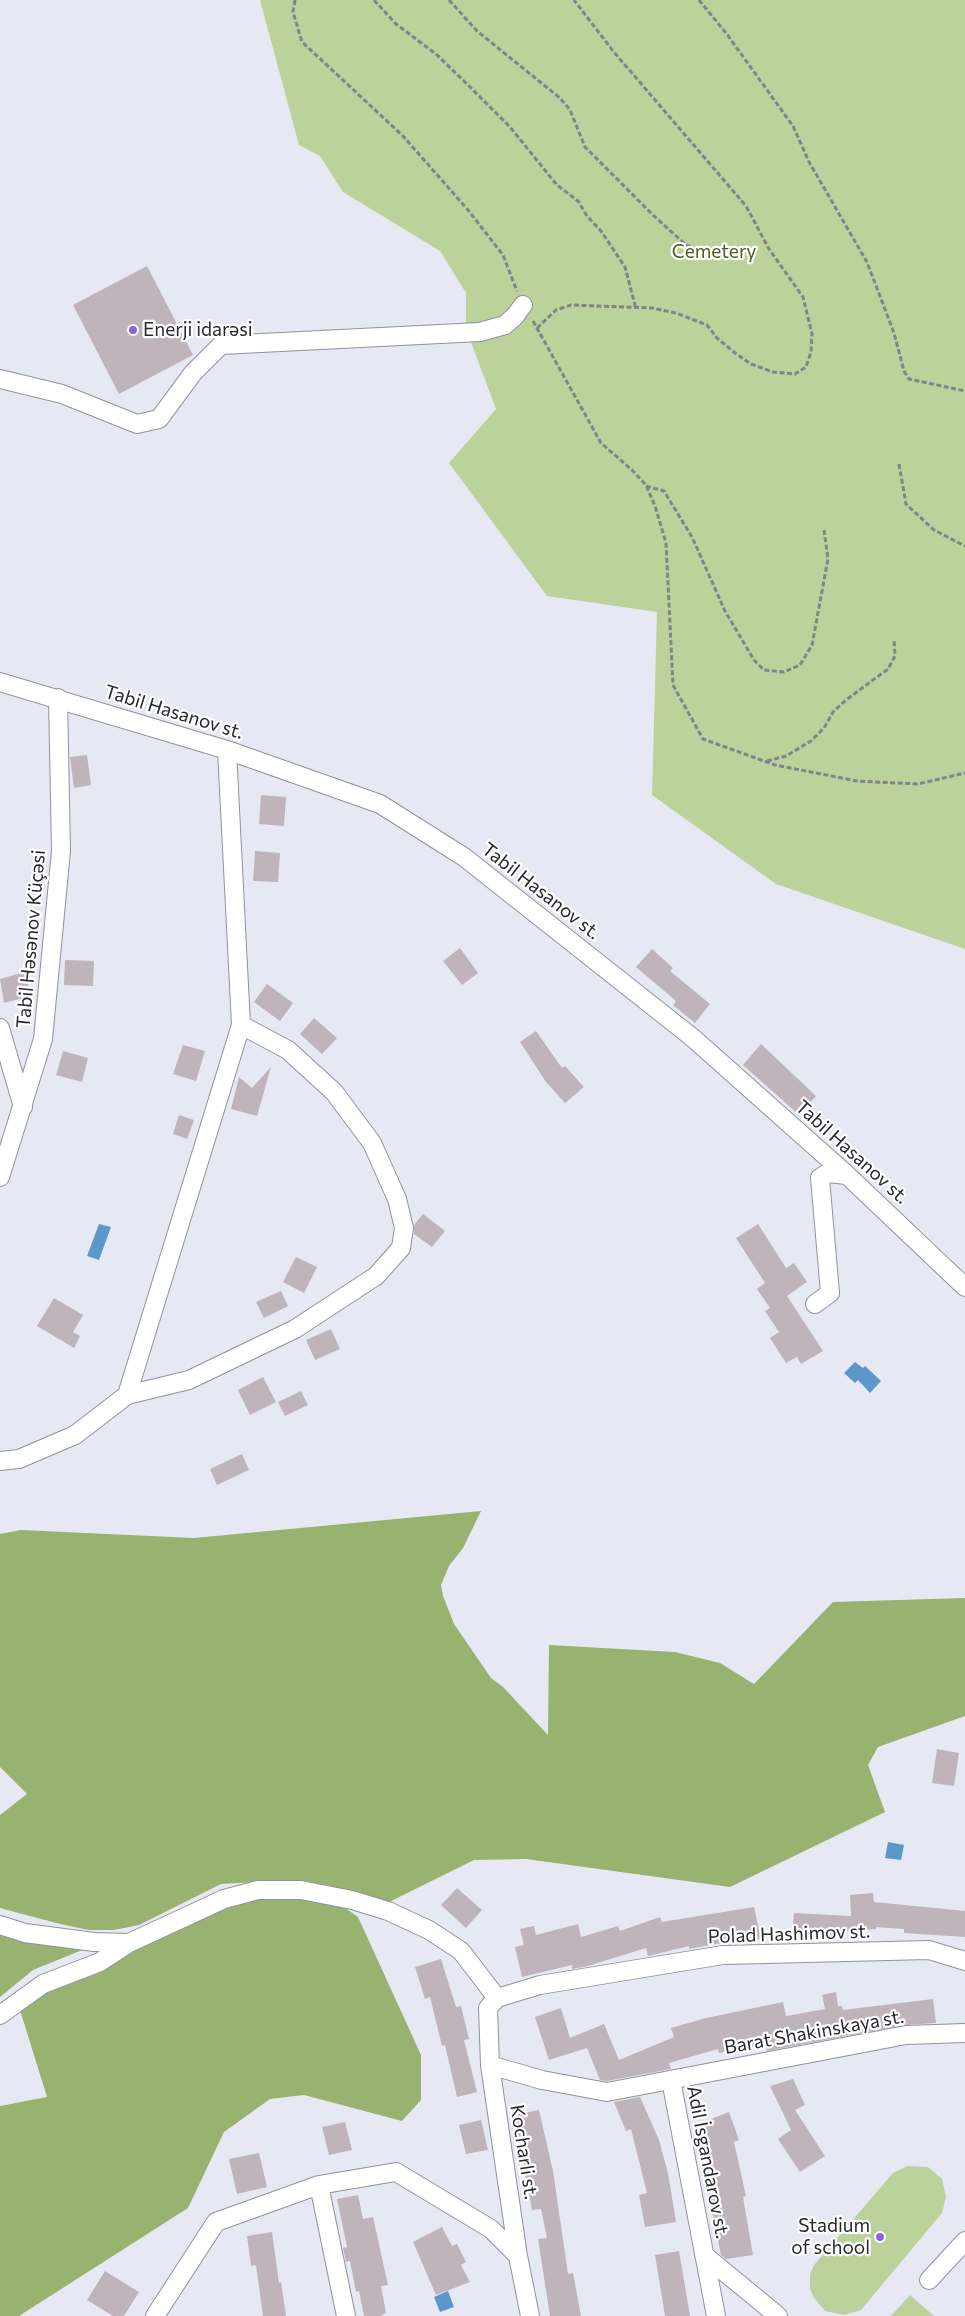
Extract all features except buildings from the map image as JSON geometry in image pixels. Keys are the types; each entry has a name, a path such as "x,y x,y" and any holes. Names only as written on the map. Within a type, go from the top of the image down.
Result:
{"street":[{"path":"0,379 62,394 136,424 159,419 193,373 221,345 480,332 505,325 523,305"},
{"name":"Tabil Hasanov st.","path":"0,682 227,750 380,804 464,857 693,1038 847,1175 965,1286"},
{"name":"Tabil Həsənov Küçəsi","path":"0,1177 43,1039 61,851 58,698"},
{"path":"127,1395 241,1025 227,750"},
{"path":"0,1461 19,1459 76,1435 127,1395 189,1380 295,1329 376,1276 401,1248 404,1228 397,1199 372,1143 334,1092 308,1068 288,1050 241,1025"},
{"path":"0,1028 23,1108"},
{"path":"815,1304 830,1293 820,1178 828,1173 847,1175"},
{"path":"0,2015 43,1984 100,1962 129,1943 224,1899 258,1890 301,1890 352,1900 388,1911 429,1930 461,1951 497,1998"},
{"path":"0,1925 25,1933 94,1942 129,1943"},
{"name":"Polad Hashimov st.","path":"497,1998 540,1986 723,1955 929,1950 965,1961"},
{"name":"Kocharli st.","path":"497,1998 488,2008 490,2065 518,2256 530,2316"},
{"name":"Barat Shakinskaya st.","path":"671,2080 906,2035 965,2033"},
{"name":"Adil İsgandarov st.","path":"490,2065 542,2080 607,2092 671,2080 716,2316"},
{"path":"157,2315 216,2222 319,2185 396,2172 491,2229 518,2256"},
{"path":"319,2185 346,2316"},
{"path":"929,2280 964,2243"},
{"path":"704,2256 778,2316"}],"path":[{"path":"295,0 294,12 302,42 403,136 468,210 503,255 523,305 600,443 632,470 646,485 655,506 666,544 672,685 703,739 766,762 865,782 918,784 965,772"},
{"path":"374,0 396,24 436,54 466,83 510,127 557,185 578,201 625,267 636,309"},
{"path":"449,0 477,31 560,98 570,110 585,146 673,235 696,250 716,255"},
{"path":"537,328 556,310 571,305 636,309 652,308 690,317 707,325 716,338 751,364 773,372 795,374 806,367 811,352 812,334 802,298 769,249 746,206 613,51 574,0"},
{"path":"699,0 726,33 793,126 809,162 867,262 894,333 904,371 909,379 965,391"},
{"path":"899,464 906,504 934,530 965,546"},
{"path":"646,485 664,491 692,536 725,612 754,660 764,670 784,672 800,665 812,645 828,559 824,530"},
{"path":"766,762 786,756 811,741 824,728 833,712 888,669 895,656 894,638"}],"green space":[{"name":"Cemetery","path":"260,0 965,0 965,949 776,884 652,795 657,612 547,596 449,463 496,409 466,329 466,293 440,251 343,192 320,156 299,145"},
{"path":"481,1511 463,1548 449,1566 441,1585 443,1596 454,1624 491,1678 503,1687 548,1735 549,1645 675,1652 720,1663 754,1684 833,1602 965,1598 965,1716 878,1747 868,1765 885,1812 730,1887 526,1859 474,1860 383,1905 327,1885 276,1881 221,1884 139,1925 114,1930 89,1930 0,1908 0,1815 27,1794 0,1767 0,1534 21,1530 194,1538"},
{"path":"258,1896 299,1898 341,1905 358,1917 421,2055 421,2100 402,2121 304,2095 270,2099 224,2132 188,2208 19,2316 0,2316 0,2106 47,2097 20,2010 43,1987 198,1914"},
{"path":"0,1930 92,1946 33,1970 0,1997"},
{"name":"Stadium of school","path":"907,2166 928,2167 942,2179 946,2197 942,2213 861,2310 844,2315 825,2311 814,2298 810,2289 810,2274 814,2265 893,2173"},
{"path":"910,2295 934,2316 891,2316"}],"water":[{"path":"99,1224 111,1227 99,1260 87,1256"},
{"path":"855,1362 863,1368 865,1366 881,1381 870,1393 858,1380 855,1383 844,1373"},
{"path":"888,1842 904,1845 901,1860 885,1858"},
{"path":"448,2291 454,2307 440,2312 434,2297"}],"place":[{"name":"Enerji idarəsi","path":"133,330"},
{"name":"Stadium of school","path":"880,2237"}]}
